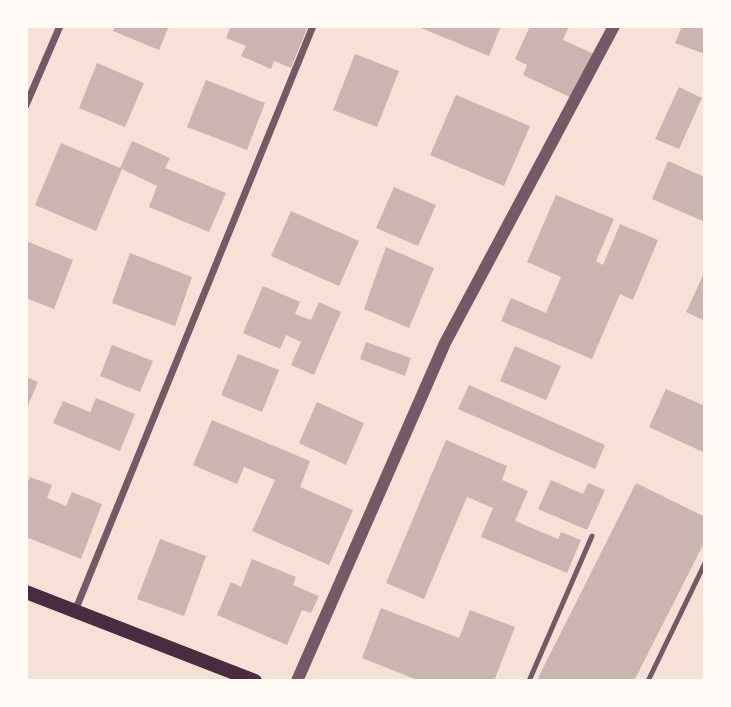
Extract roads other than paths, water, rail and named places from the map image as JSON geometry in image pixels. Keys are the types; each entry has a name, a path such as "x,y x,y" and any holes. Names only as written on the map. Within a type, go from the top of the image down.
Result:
{"main road":[{"path":"26,592 255,681"}],"street":[{"path":"26,105 60,26"},
{"path":"75,612 313,26"},
{"path":"298,681 445,343 614,26"}],"lane":[{"path":"529,681 592,536"},
{"path":"648,681 705,563"}]}
